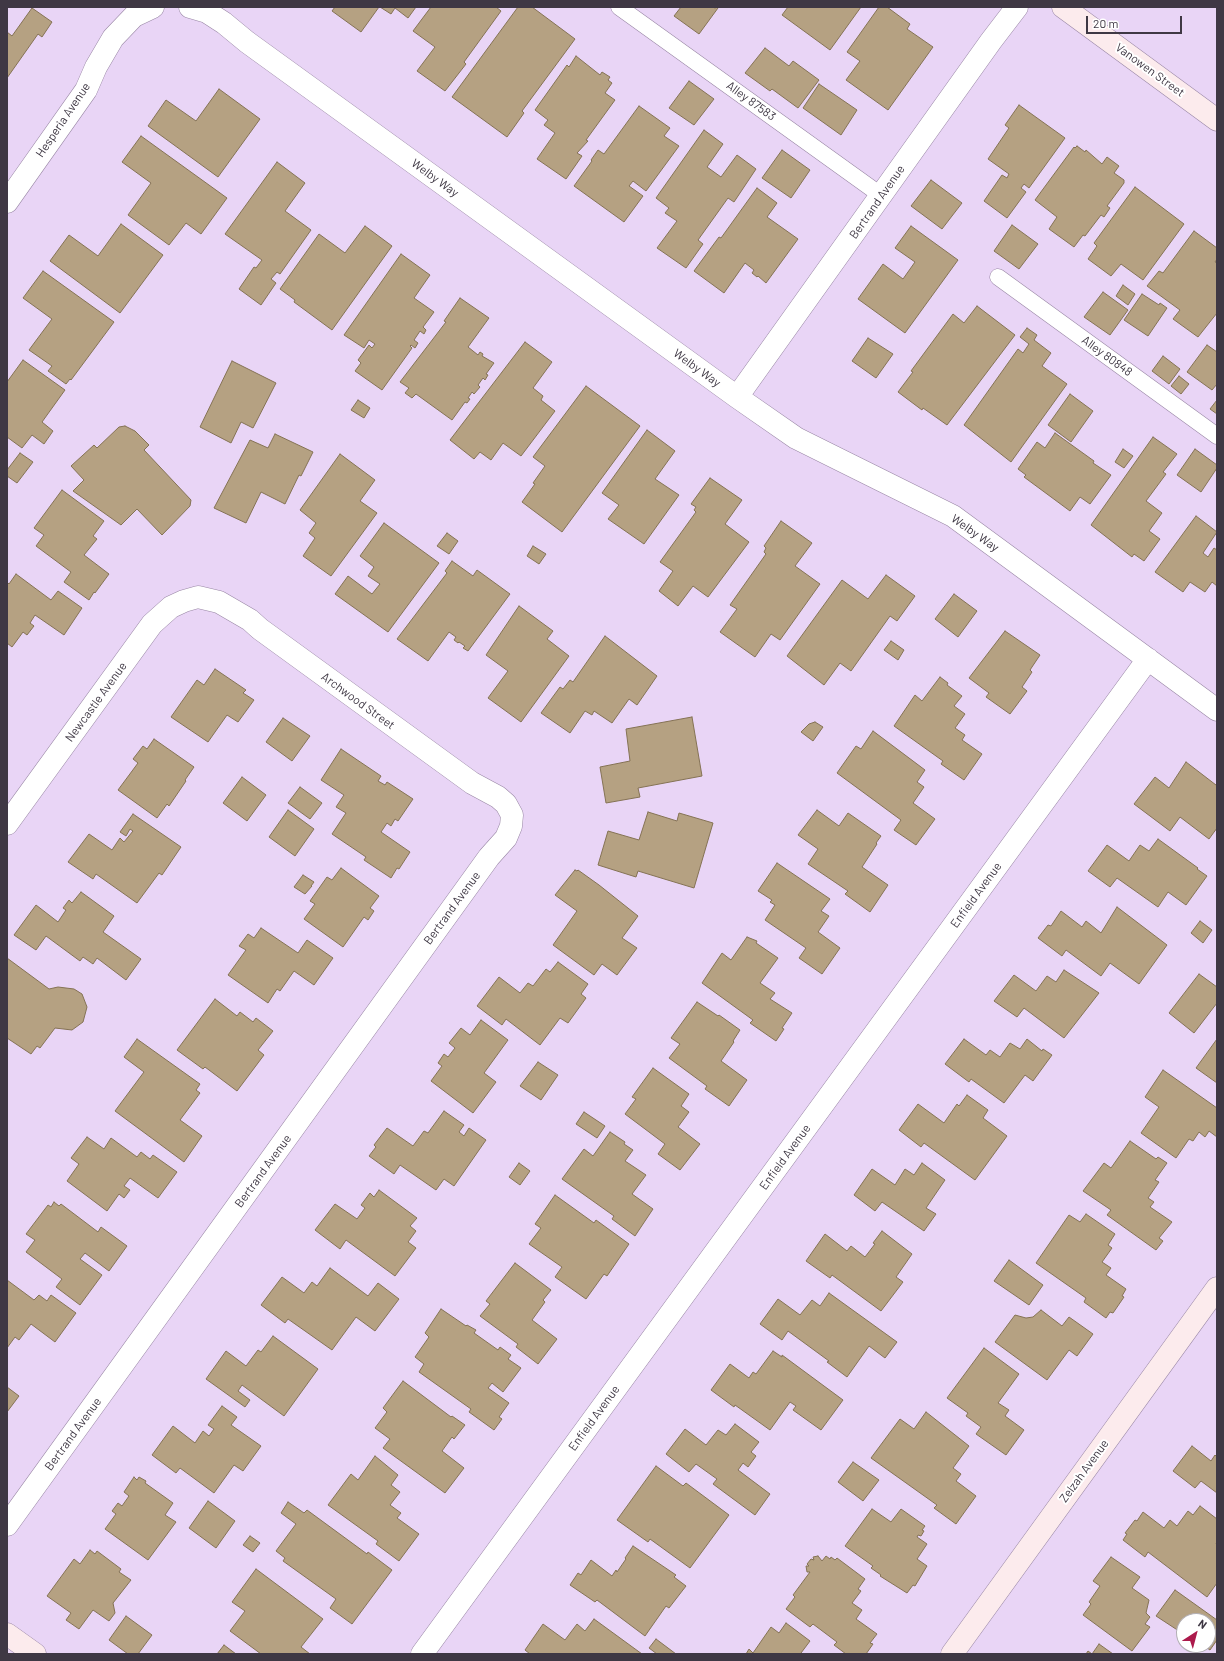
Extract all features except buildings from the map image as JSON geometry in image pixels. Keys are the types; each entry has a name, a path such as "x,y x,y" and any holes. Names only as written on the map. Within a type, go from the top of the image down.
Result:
{"street":[{"name":"Hesperia Avenue","path":"7,202 86,90 96,67 113,38 134,16 153,7"},
{"name":"Welby Way","path":"190,7 207,12 224,23 247,42 737,397 796,438 953,516 1217,710"},
{"name":"Bertrand Avenue","path":"737,397 1017,7"},
{"name":"Vanowen Street","path":"1076,10 1217,120"},
{"name":"Archwood Street","path":"198,597 219,602 250,620 260,629 472,783 498,797 506,804 512,815"},
{"name":"Newcastle Avenue","path":"7,824 152,624 171,607 198,597"},
{"name":"Enfield Avenue","path":"422,1654 1148,659"},
{"name":"Bertrand Avenue","path":"7,1525 489,857 506,838 511,826 512,815"},
{"name":"Zelzah Avenue","path":"952,1654 1217,1288"},
{"path":"7,1634 35,1654"}],"lane":[{"name":"Alley 87583","path":"619,7 882,196"},
{"name":"Alley 80848","path":"998,277 1217,436"}]}
